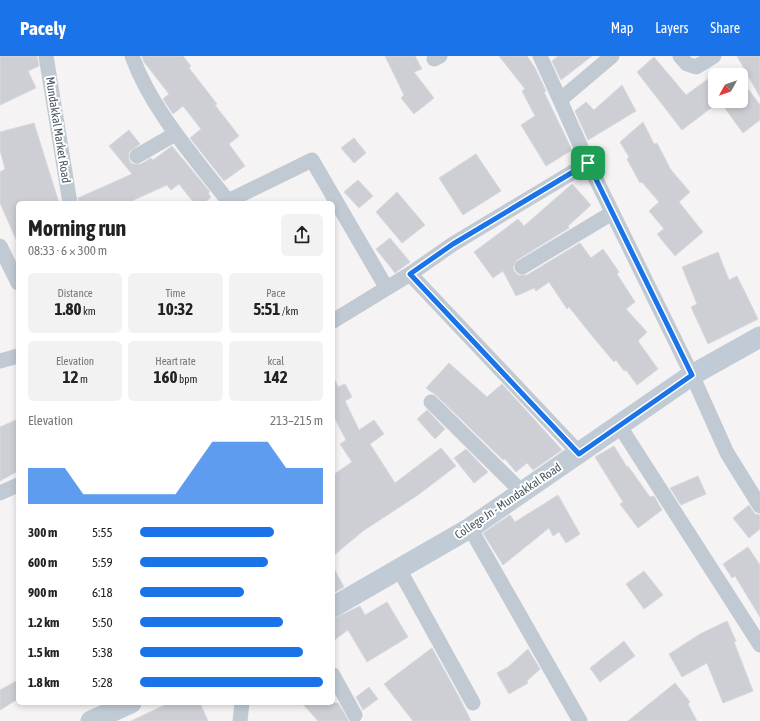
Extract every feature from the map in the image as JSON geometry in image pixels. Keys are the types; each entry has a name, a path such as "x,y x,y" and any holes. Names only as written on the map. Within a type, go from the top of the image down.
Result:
{"street":[{"name":"Mundakkal Market Road","path":"46,56 70,201"},
{"path":"132,56 138,71 175,134 226,201"},
{"path":"540,56 588,163 692,375 727,453 760,506"},
{"path":"560,100 612,56"},
{"path":"680,56 687,64 696,67 714,56"},
{"path":"137,156 175,134"},
{"path":"229,201 312,160 386,287"},
{"path":"335,320 386,287 410,274 453,244 588,163"},
{"path":"522,267 612,212"},
{"path":"0,246 16,279"},
{"path":"410,274 579,454"},
{"name":"College Jn - Mundakkal Road","path":"335,606 470,528 692,375 760,337"},
{"path":"0,361 16,357"},
{"path":"431,402 522,492"},
{"path":"620,425 760,645"},
{"path":"0,493 16,486"},
{"path":"470,528 580,721"},
{"path":"399,569 473,703"},
{"path":"335,679 354,715"},
{"path":"91,721 127,705"},
{"path":"240,721 242,705"}],"building":[{"path":"0,56 37,56 39,66 28,71 36,88 0,105"},
{"path":"142,56 183,56 191,66 189,68 217,104 215,105 239,136 229,144 245,166 224,181 190,138 201,129 183,106 173,114 163,99 169,94 144,62"},
{"path":"385,56 415,56 422,69 414,72 434,98 414,114 401,98 404,95"},
{"path":"499,56 527,56 535,68 546,91 544,92 572,150 546,166 521,125 535,116 522,91 525,89"},
{"path":"558,56 592,56 561,80 552,61"},
{"path":"737,56 760,56 760,97 748,76 748,68 744,68"},
{"path":"654,57 686,95 708,79 708,108 711,108 682,130 637,72"},
{"path":"622,85 636,111 588,140 575,111 586,102 594,110"},
{"path":"748,89 760,105 760,120 743,133 725,108 748,108"},
{"path":"643,122 654,144 657,143 671,170 690,192 679,202 703,232 675,256 657,234 664,229 649,211 659,202 642,182 640,183 627,159 629,157 620,142"},
{"path":"34,123 58,201 16,201 16,239 0,203 0,172 5,169 0,150 0,132"},
{"path":"129,130 140,144 129,152 129,160 132,164 141,164 151,158 153,160 172,146 210,192 208,193 211,197 206,201 192,201 179,184 171,190 167,185 131,201 79,201 78,198 132,174 109,146"},
{"path":"354,138 366,153 354,163 341,148"},
{"path":"476,154 501,191 463,215 439,178"},
{"path":"358,180 373,196 359,208 344,192"},
{"path":"572,184 591,205 568,226 569,228 517,260 513,267 514,271 518,275 527,275 580,243 591,258 603,249 619,272 617,274 635,302 626,309 647,332 638,341 658,369 637,385 626,370 624,371 616,360 614,362 569,307 567,309 549,282 536,291 534,288 516,296 503,271 493,278 474,252 518,219 524,226"},
{"path":"397,192 425,225 402,243 376,212"},
{"path":"390,238 410,262 395,273 376,249"},
{"path":"718,252 729,280 737,276 758,319 708,344 691,307 697,304 682,267"},
{"path":"449,363 487,397 502,384 562,450 533,470 527,463 516,472 505,459 503,460 437,396 426,388"},
{"path":"335,380 338,387 345,384 352,397 345,401 359,430 374,420 384,434 370,444 395,483 441,448 456,466 418,495 363,531 335,554 335,474 352,462 340,444 346,440 335,419"},
{"path":"427,410 445,429 435,439 417,419"},
{"path":"16,420 16,472 0,481 0,427"},
{"path":"614,446 627,467 628,466 650,497 654,496 662,510 638,528 620,504 623,502 595,457"},
{"path":"466,449 488,472 474,483 454,458"},
{"path":"698,476 706,494 681,505 670,488"},
{"path":"558,495 580,534 566,543 559,532 553,536 549,528 503,565 483,533 510,515 515,522"},
{"path":"749,505 755,514 760,515 760,529 749,538 733,518"},
{"path":"748,547 760,565 760,617 735,576 732,578 723,564"},
{"path":"335,571 344,587 335,592"},
{"path":"644,571 663,595 644,609 626,584"},
{"path":"387,602 408,637 367,662 348,630 335,640 335,618 360,606 365,615"},
{"path":"727,621 736,641 734,642 753,691 723,703 707,663 682,677 669,654 700,634"},
{"path":"624,641 635,656 600,682 590,668"},
{"path":"432,648 471,721 413,721 384,684"},
{"path":"528,649 540,669 527,681 528,683 509,694 497,673 508,667"},
{"path":"16,681 16,700 0,710 0,690"},
{"path":"675,683 690,702 688,704 697,721 628,721"},
{"path":"369,687 378,699 363,710 356,697"},
{"path":"335,703 338,703 349,721 318,721 304,705 335,705"},
{"path":"165,705 201,705 208,721 131,721"}],"route":[{"path":"588,163 692,375 579,454 410,274 453,244 574,170 588,163"}]}
